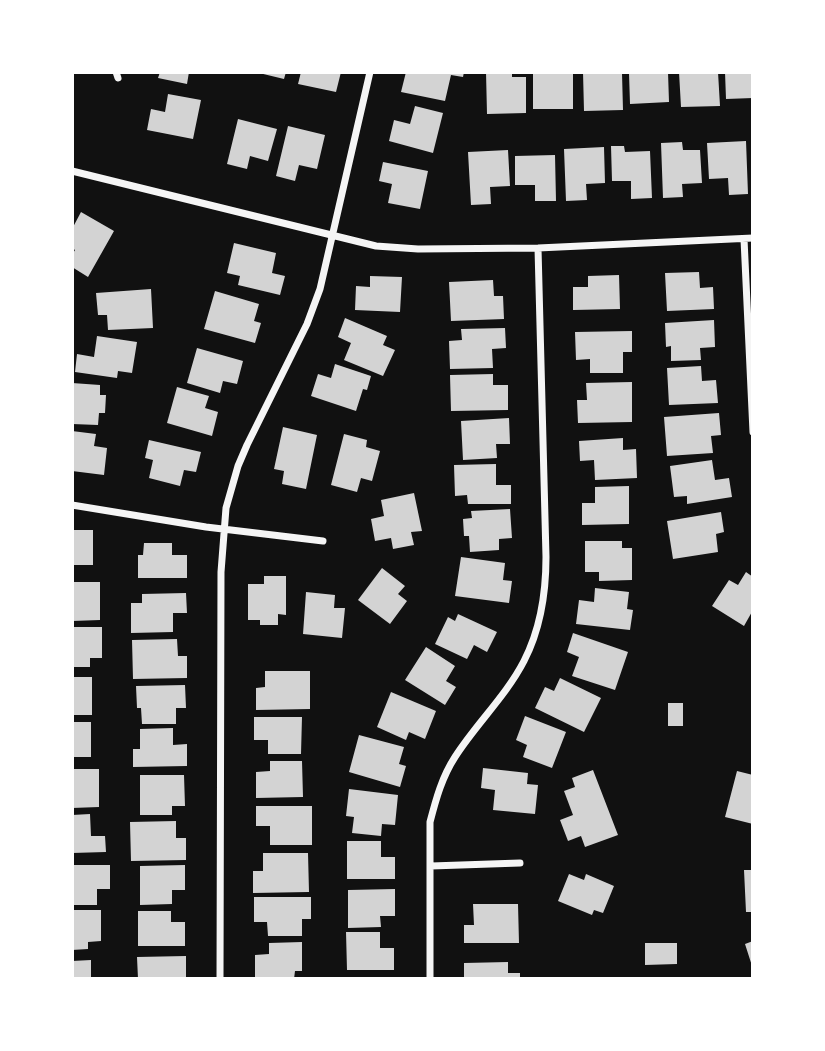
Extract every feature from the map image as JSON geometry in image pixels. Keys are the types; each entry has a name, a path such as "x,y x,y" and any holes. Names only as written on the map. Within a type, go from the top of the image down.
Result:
{"street":[{"path":"220,979 221,585 226,508 238,466 307,324 320,289 370,72"},
{"path":"72,171 376,246 418,249 538,248 753,238"},
{"path":"744,239 753,432"},
{"path":"430,979 430,822 443,779 453,759 513,679 532,643 543,608 546,557 538,248"},
{"path":"72,505 224,529 323,541"},
{"path":"431,866 520,863"}],"building":[{"path":"160,72 189,72 187,84 158,78"},
{"path":"255,72 286,72 284,79"},
{"path":"301,72 341,72 336,92 298,84"},
{"path":"406,72 464,72 463,77 451,75 445,101 401,92"},
{"path":"486,72 512,72 512,77 526,77 526,113 487,114"},
{"path":"573,72 573,109 533,109 533,73"},
{"path":"583,72 622,73 623,110 584,111"},
{"path":"668,72 669,102 630,104 629,73"},
{"path":"679,72 718,72 720,106 681,107"},
{"path":"725,72 753,72 753,98 726,99"},
{"path":"168,94 201,100 193,139 147,130 151,109 165,112"},
{"path":"415,106 443,113 433,153 389,141 394,120 410,124"},
{"path":"238,119 277,129 268,161 250,156 247,169 227,164"},
{"path":"288,126 325,135 317,169 299,165 295,181 276,176"},
{"path":"746,141 748,194 729,195 728,178 709,179 707,143"},
{"path":"682,142 683,150 700,150 702,183 682,184 683,197 663,198 661,143"},
{"path":"611,146 624,146 625,152 650,151 652,198 631,199 631,181 612,181"},
{"path":"604,147 605,183 586,184 587,200 566,201 564,149"},
{"path":"508,150 510,186 490,187 491,204 471,205 468,152"},
{"path":"555,155 556,201 535,201 535,185 515,185 515,156"},
{"path":"383,162 428,171 420,209 388,203 392,184 379,181"},
{"path":"81,212 114,231 88,277 72,267 75,250 72,248 72,229"},
{"path":"234,243 276,253 272,273 285,276 280,295 238,285 240,276 227,273"},
{"path":"699,272 700,288 713,287 714,309 667,311 665,273"},
{"path":"619,275 620,309 573,310 573,287 588,287 588,276"},
{"path":"370,276 402,277 400,312 355,310 356,286 370,287"},
{"path":"493,280 494,296 503,296 504,319 451,321 449,282"},
{"path":"151,289 153,328 108,330 107,315 98,315 96,293"},
{"path":"215,291 259,304 254,321 261,323 255,343 204,329"},
{"path":"345,318 387,336 383,345 395,350 383,376 344,360 351,343 338,337"},
{"path":"714,320 715,347 700,348 701,360 671,361 671,346 666,347 665,323"},
{"path":"505,328 506,348 492,349 493,368 450,369 449,341 462,340 461,329"},
{"path":"632,331 632,352 623,352 623,373 590,373 590,359 576,360 575,332"},
{"path":"97,336 137,342 132,373 118,371 117,378 75,372 77,354 94,357"},
{"path":"197,348 243,361 237,384 223,381 220,393 187,383"},
{"path":"335,364 371,376 367,390 363,389 356,411 311,396 318,374 331,378"},
{"path":"701,366 702,381 716,380 718,403 669,405 667,368"},
{"path":"493,374 493,385 508,385 508,410 451,411 450,375"},
{"path":"632,382 632,422 578,423 577,400 587,400 586,383"},
{"path":"72,383 100,385 100,395 106,395 105,413 99,413 98,425 72,424"},
{"path":"177,387 209,396 205,408 218,412 212,436 167,423"},
{"path":"719,413 721,435 711,436 713,453 667,456 664,417"},
{"path":"509,418 510,444 496,444 497,458 463,460 461,421"},
{"path":"283,427 317,435 306,489 282,484 284,471 274,469"},
{"path":"72,431 96,434 94,446 107,448 104,475 72,471"},
{"path":"344,434 367,440 366,447 380,451 372,481 361,478 357,492 331,485"},
{"path":"623,438 623,450 636,449 637,478 595,480 594,460 580,461 579,441"},
{"path":"149,440 201,452 196,472 184,470 180,486 149,478 153,460 145,458"},
{"path":"712,460 715,480 729,478 732,497 687,504 687,496 674,497 670,466"},
{"path":"496,464 496,485 511,485 511,504 468,504 467,495 455,496 454,465"},
{"path":"629,486 629,524 582,525 582,503 595,503 595,487"},
{"path":"414,493 422,531 411,532 414,545 393,549 391,538 375,541 371,519 384,516 381,500"},
{"path":"510,509 512,538 499,539 499,550 470,552 469,536 464,536 463,519 472,518 471,511"},
{"path":"721,512 724,532 716,534 718,552 673,559 667,521"},
{"path":"72,530 93,530 93,565 72,565"},
{"path":"585,541 622,541 622,548 632,548 632,580 599,581 599,572 585,572"},
{"path":"144,543 172,543 172,555 187,555 187,578 138,578 138,555 143,555"},
{"path":"461,557 505,563 503,580 512,581 509,603 455,596"},
{"path":"382,568 405,586 398,594 407,601 390,624 358,600"},
{"path":"746,572 753,577 753,610 744,626 712,606 729,580 738,585"},
{"path":"264,576 286,576 286,615 278,614 278,625 260,625 260,620 248,620 248,584 264,584"},
{"path":"72,582 100,582 100,620 72,621"},
{"path":"595,588 629,592 627,609 633,610 630,630 576,624 579,600 594,602"},
{"path":"306,592 335,595 334,608 345,608 342,638 303,634"},
{"path":"186,593 187,613 173,613 173,632 131,633 131,603 142,603 142,594"},
{"path":"458,614 497,632 487,652 474,645 467,659 435,644 448,617 455,621"},
{"path":"72,627 102,627 102,658 90,658 90,667 72,667"},
{"path":"573,633 628,652 615,690 572,676 579,657 567,652"},
{"path":"177,639 178,656 187,656 187,678 133,679 132,640"},
{"path":"426,647 455,666 446,681 456,687 445,705 405,680"},
{"path":"265,671 310,671 310,709 256,710 256,688 265,687"},
{"path":"72,677 92,677 92,715 72,715"},
{"path":"560,678 601,698 584,732 535,708 545,687 554,691"},
{"path":"185,685 186,708 176,708 176,724 142,724 141,708 137,708 136,686"},
{"path":"391,692 436,711 425,739 409,732 406,740 377,727"},
{"path":"668,703 683,703 683,726 668,726"},
{"path":"525,716 566,732 552,768 523,757 527,745 516,740"},
{"path":"254,717 302,717 301,754 268,754 268,740 254,740"},
{"path":"72,722 91,722 91,757 72,757"},
{"path":"173,728 173,745 187,744 187,766 133,767 133,749 140,749 140,729"},
{"path":"359,735 404,747 399,764 406,766 400,787 349,772"},
{"path":"270,761 302,761 303,797 256,798 256,772 270,771"},
{"path":"483,768 528,773 527,784 538,785 535,814 493,810 495,790 481,788"},
{"path":"72,769 99,769 99,807 72,808"},
{"path":"593,770 618,835 585,847 581,836 568,841 560,820 573,815 564,791 575,787 572,778"},
{"path":"737,771 753,775 753,824 725,817"},
{"path":"140,775 184,775 185,806 172,806 172,815 140,815"},
{"path":"349,789 398,795 395,825 382,824 381,836 352,833 354,817 346,816"},
{"path":"256,806 312,806 312,845 270,845 270,826 256,826"},
{"path":"90,814 91,836 105,836 106,852 72,853 72,815"},
{"path":"176,821 176,838 186,838 186,860 131,861 130,822"},
{"path":"347,841 381,841 381,857 395,857 395,879 347,879"},
{"path":"263,853 308,853 309,892 253,893 253,871 263,871"},
{"path":"72,865 110,865 110,889 97,889 97,905 72,905"},
{"path":"185,865 185,890 172,890 172,904 140,905 140,866"},
{"path":"744,870 753,870 753,912 746,912"},
{"path":"569,874 584,880 586,874 614,886 603,913 594,910 592,915 558,901"},
{"path":"395,889 395,916 380,916 381,927 348,928 348,890"},
{"path":"254,897 311,897 311,919 302,919 302,936 268,936 267,922 254,922"},
{"path":"473,904 518,904 519,943 464,943 464,925 474,925"},
{"path":"72,910 101,910 101,941 88,942 88,949 72,950"},
{"path":"138,911 171,911 171,922 185,922 185,946 138,946"},
{"path":"346,932 380,932 380,948 394,948 394,970 347,970"},
{"path":"753,941 753,969 745,944"},
{"path":"302,942 302,971 295,971 294,979 255,979 255,955 269,954 269,943"},
{"path":"645,943 677,943 677,964 645,965"},
{"path":"186,956 186,979 138,979 137,957"},
{"path":"91,960 91,979 72,979 72,961"},
{"path":"508,962 508,973 520,973 520,979 464,979 464,963"}]}
